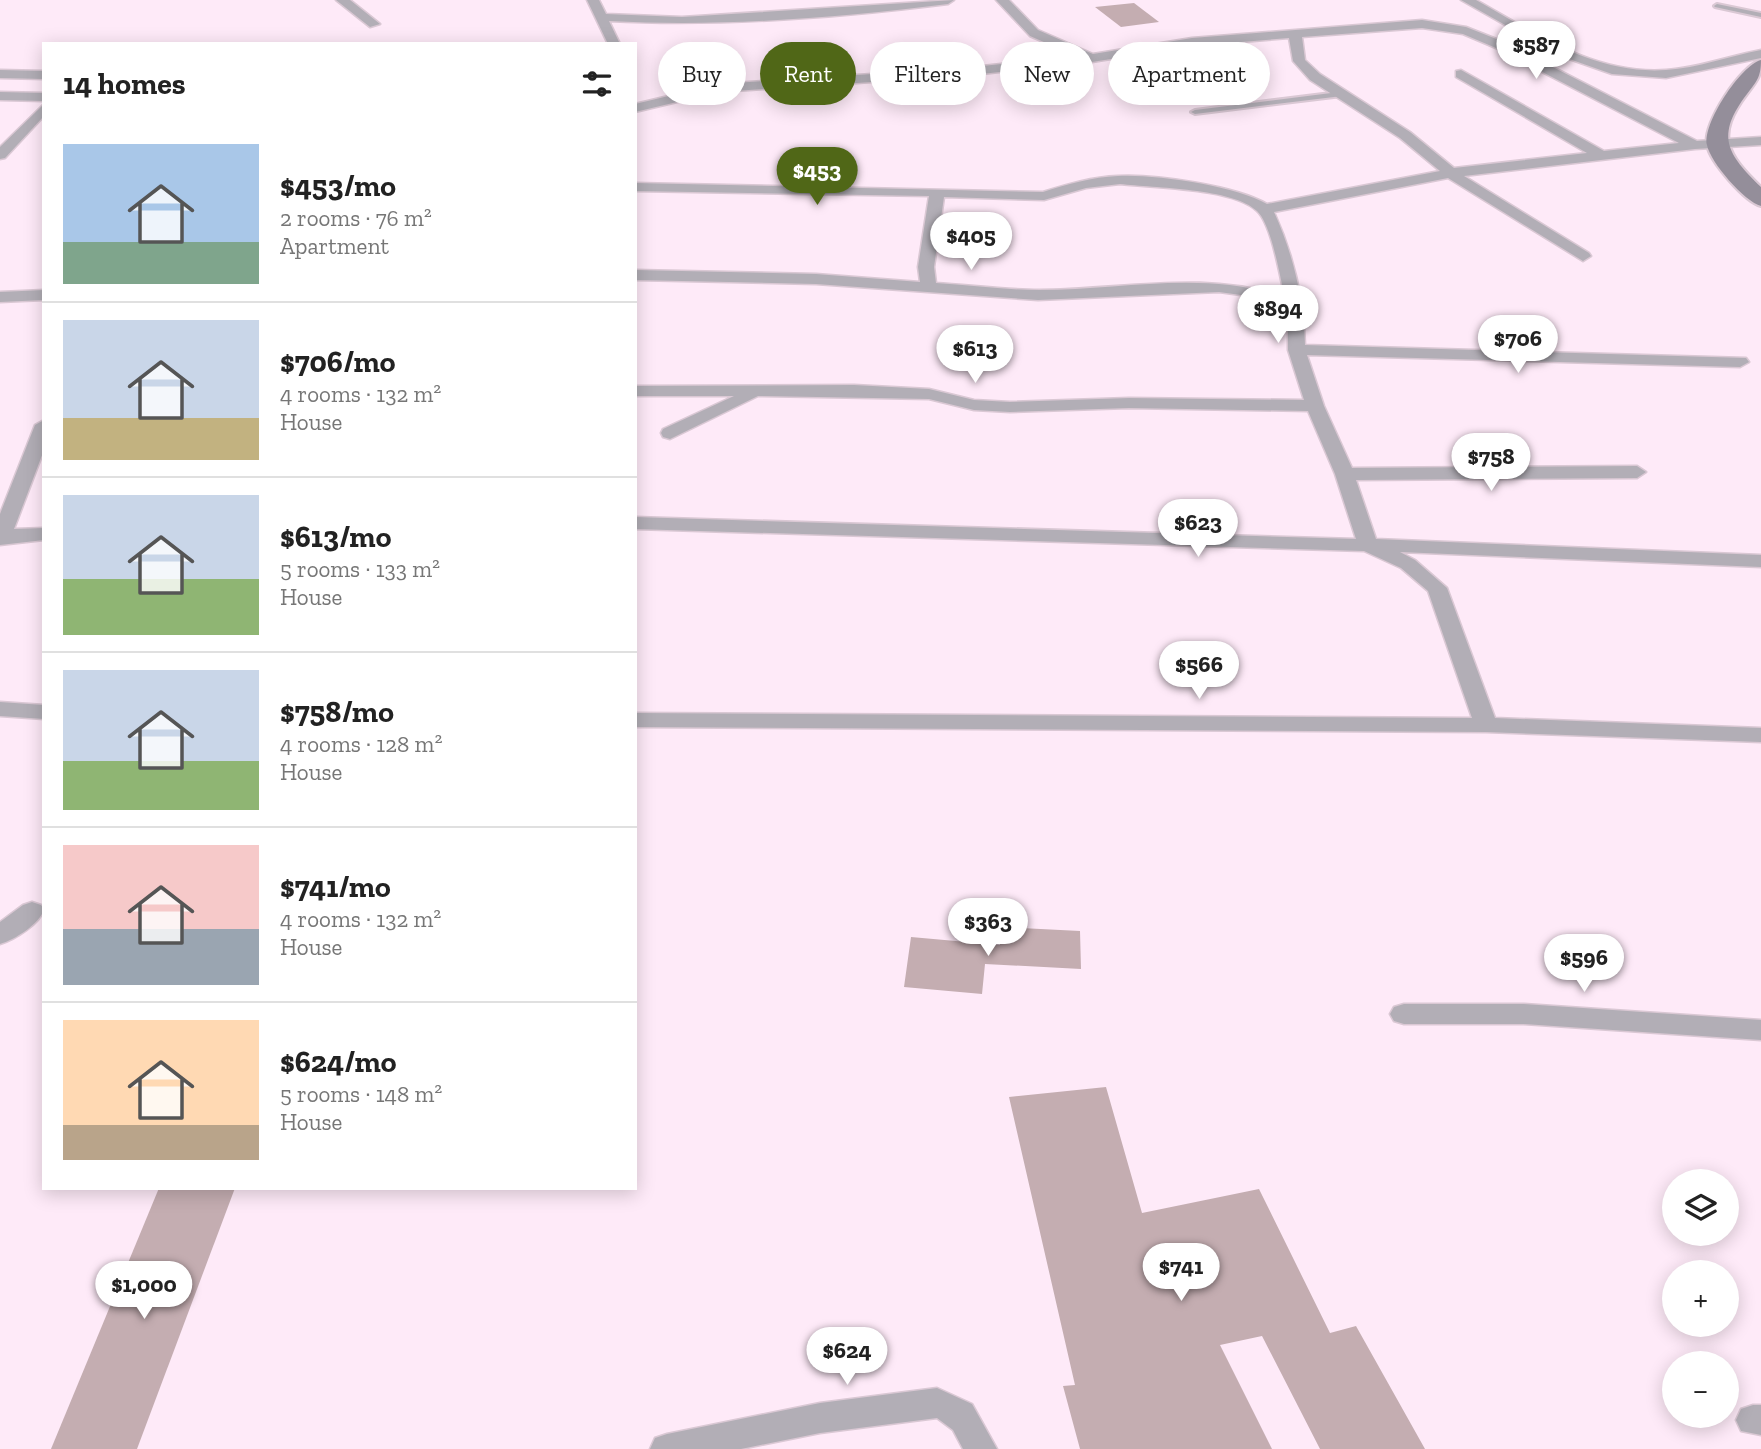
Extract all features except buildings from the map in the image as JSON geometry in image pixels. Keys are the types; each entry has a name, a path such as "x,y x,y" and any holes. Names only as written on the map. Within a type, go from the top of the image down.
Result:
{"street":[{"path":"342,0 374,24"},
{"path":"593,0 613,42"},
{"path":"601,17 682,21 885,8 948,0"},
{"path":"1002,0 1034,33 1055,42"},
{"path":"1467,0 1566,55 1618,74 1667,74 1761,54"},
{"path":"1094,58 1192,42 1501,18"},
{"path":"1422,24 1466,31 1563,75 1695,145"},
{"path":"1295,34 1299,61 1339,94 1405,135 1452,173 1583,256"},
{"path":"1563,75 1566,55"},
{"path":"1761,66 1730,105 1717,132 1717,146 1761,200"},
{"path":"639,106 719,88 1000,68"},
{"path":"0,74 42,75"},
{"path":"1461,74 1602,156"},
{"path":"0,96 42,97"},
{"path":"0,155 42,110"},
{"path":"1265,209 1452,173 1695,145 1717,146 1761,141"},
{"path":"637,187 1044,196 1085,184 1120,180 1220,191 1248,199 1265,209 1276,233 1296,308 1297,350 1315,406 1345,474 1367,545 1408,564 1437,589 1486,725"},
{"path":"929,288 926,267 936,192"},
{"path":"637,275 816,279 1038,295 1219,286 1251,291 1296,308"},
{"path":"0,298 42,295"},
{"path":"1297,350 1740,362"},
{"path":"637,391 854,390 929,394 974,405 1010,407 1129,403 1315,406"},
{"path":"670,433 757,392"},
{"path":"42,430 1,537 42,534"},
{"path":"1345,474 1637,472"},
{"path":"637,523 1367,545 1761,561"},
{"path":"0,709 42,712"},
{"path":"637,720 1486,725 1761,735"},
{"path":"0,935 40,907"},
{"path":"1404,1014 1524,1014 1761,1030"},
{"path":"667,1449 820,1418 937,1403 955,1408 967,1421 980,1449"}],"lane":[{"path":"1717,6 1761,15"},
{"path":"1195,112 1339,94"}]}
